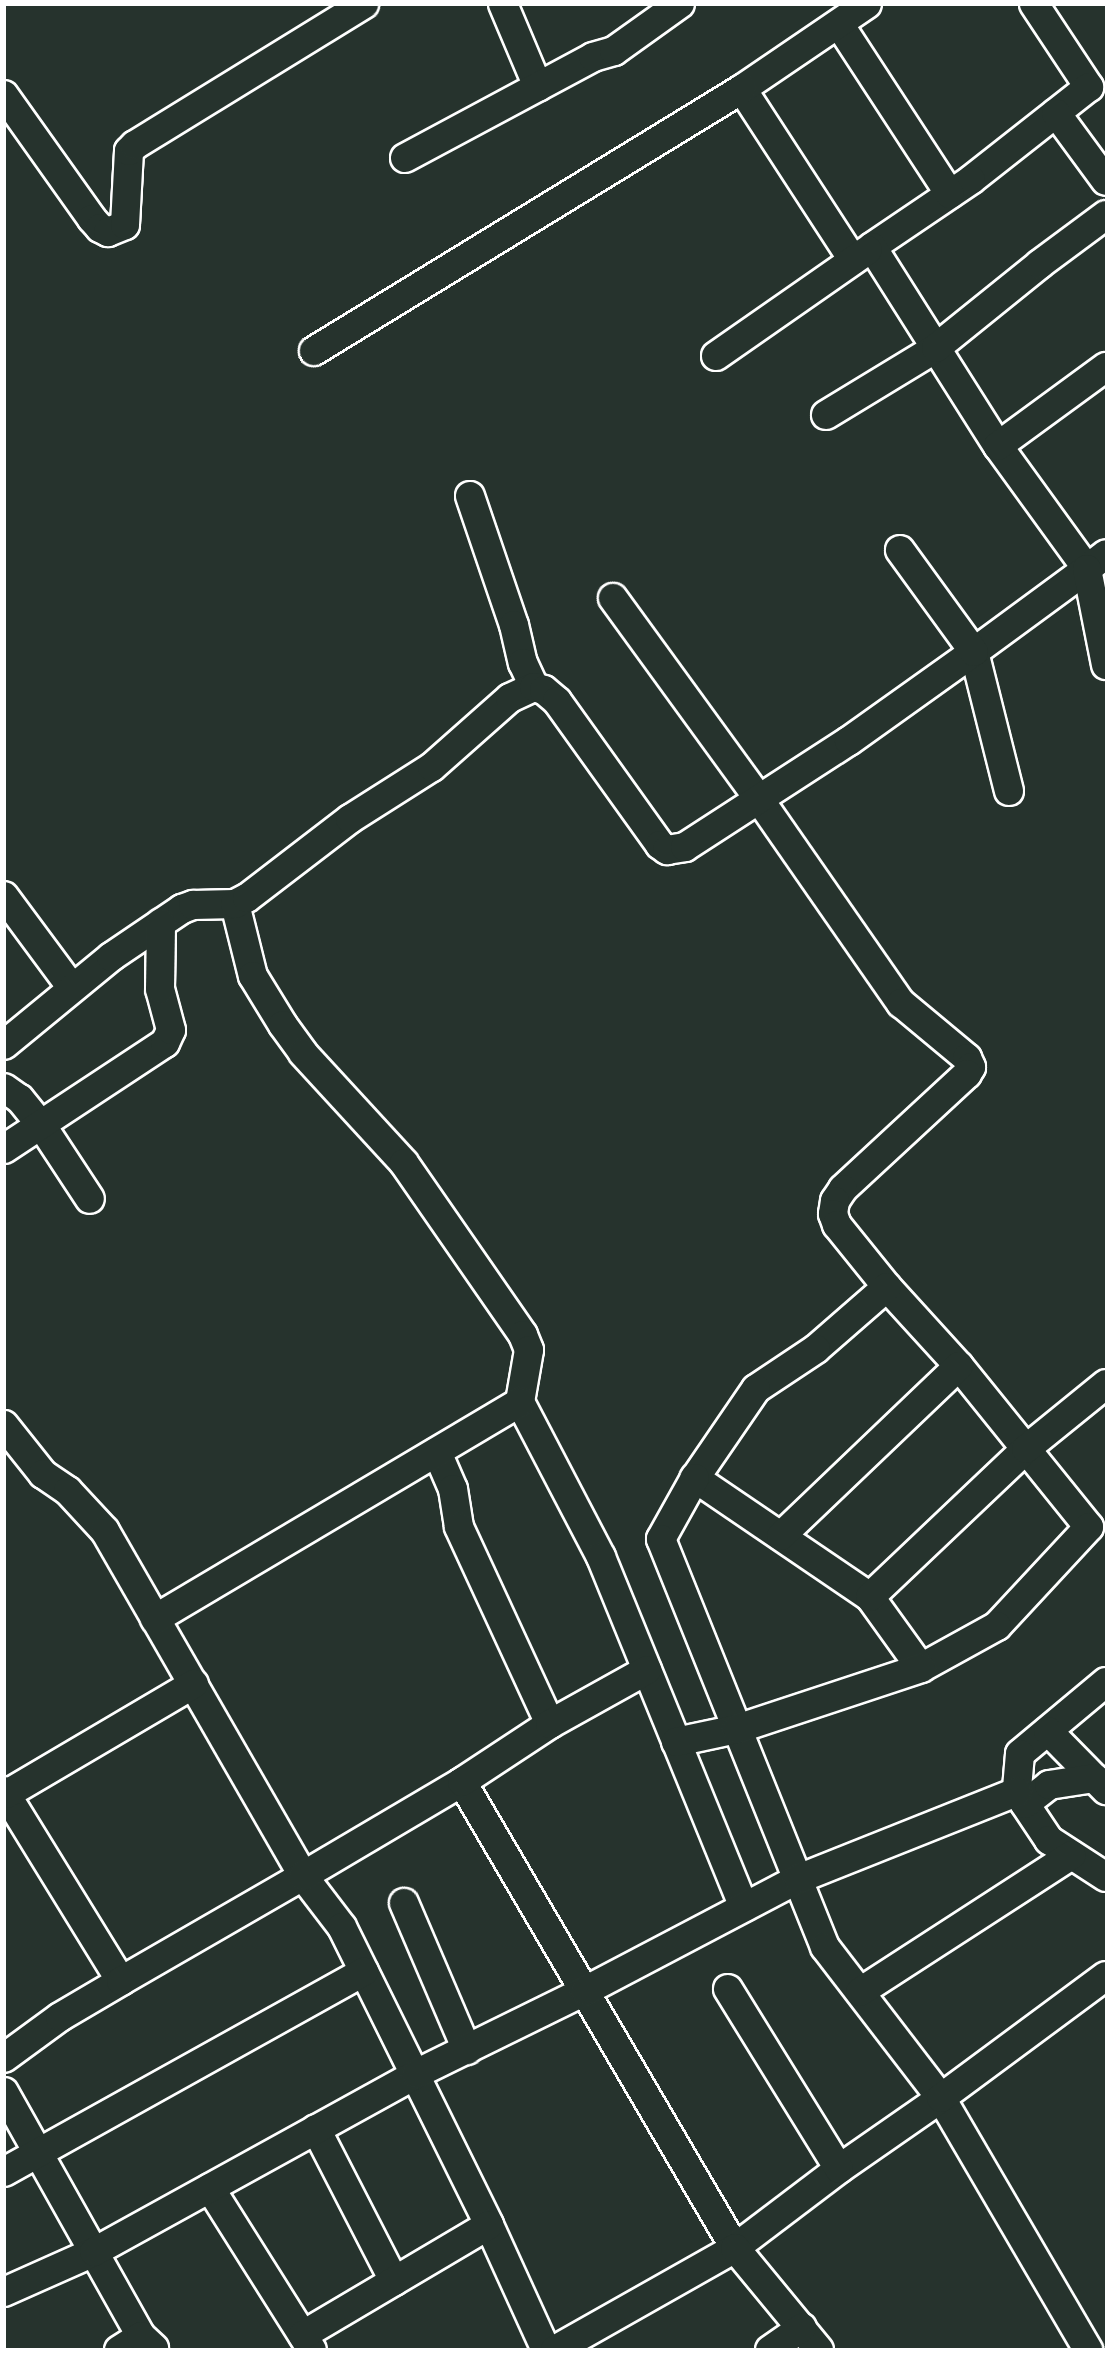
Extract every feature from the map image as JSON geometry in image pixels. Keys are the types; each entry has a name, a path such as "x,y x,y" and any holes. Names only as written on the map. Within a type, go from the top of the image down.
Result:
{"street":[{"path":"4,95 92,219 100,228 108,232 125,225 129,151 135,145 364,4"},
{"path":"503,4 537,87"},
{"path":"405,158 603,54 680,4"},
{"path":"314,351 742,89 867,4"},
{"path":"716,356 950,194 1098,82 1034,4"},
{"path":"839,24 950,194"},
{"path":"742,89 863,254 936,348 998,446 1097,561 1107,665"},
{"path":"1056,113 1107,180"},
{"path":"826,415 936,348 1040,264 1107,216"},
{"path":"998,446 1107,367"},
{"path":"470,496 514,624 523,663 534,687"},
{"path":"900,550 974,652 1009,791"},
{"path":"4,1045 111,957 161,923 193,905 235,904 252,894 350,819 426,771 510,698 534,687 544,690 557,700 660,845 667,850 685,847 856,736 1097,561"},
{"path":"613,598 759,799 901,1003 959,1051 971,1067 967,1074 843,1189 835,1201 833,1214 837,1225 887,1287 959,1366 1026,1449 1098,1522 997,1626 921,1668 737,1729 676,1742"},
{"path":"4,896 72,988"},
{"path":"235,904 253,976 283,1025 303,1053 404,1163 523,1335 529,1350 520,1402 601,1557 744,1907"},
{"path":"4,1149 165,1043 171,1030 160,989 161,923"},
{"path":"4,1088 20,1099 42,1126 90,1199"},
{"path":"887,1287 816,1349 756,1389 695,1478 661,1539 825,1947 942,2098 1088,2349"},
{"path":"781,1536 959,1366"},
{"path":"870,1597 1026,1449 1107,1384"},
{"path":"155,1619 520,1402"},
{"path":"4,1425 43,1474 68,1491 105,1531 303,1876 342,1927 489,2225 546,2349"},
{"path":"437,1452 453,1489 459,1527 550,1724"},
{"path":"695,1478 870,1597 921,1668"},
{"path":"4,2058 60,2017 462,1782 550,1724 647,1670"},
{"path":"1107,1682 1020,1754 1021,1798 1048,1840 1107,1877"},
{"path":"121,1981 6,1792 194,1684"},
{"path":"1048,1731 1100,1784"},
{"path":"462,1782 735,2248 810,2339 770,2349"},
{"path":"4,2292 94,2252 416,2074 585,1991 798,1879 1021,1798 1048,1785 1100,1784"},
{"path":"860,1992 1072,1856"},
{"path":"404,1903 467,2050"},
{"path":"4,2172 364,1972"},
{"path":"555,2349 735,2248 839,2169 942,2098 1107,1976"},
{"path":"728,1989 839,2169"},
{"path":"4,2092 94,2252 138,2345"},
{"path":"316,2129 394,2281"},
{"path":"210,2188 307,2342 394,2281 489,2225"}]}
